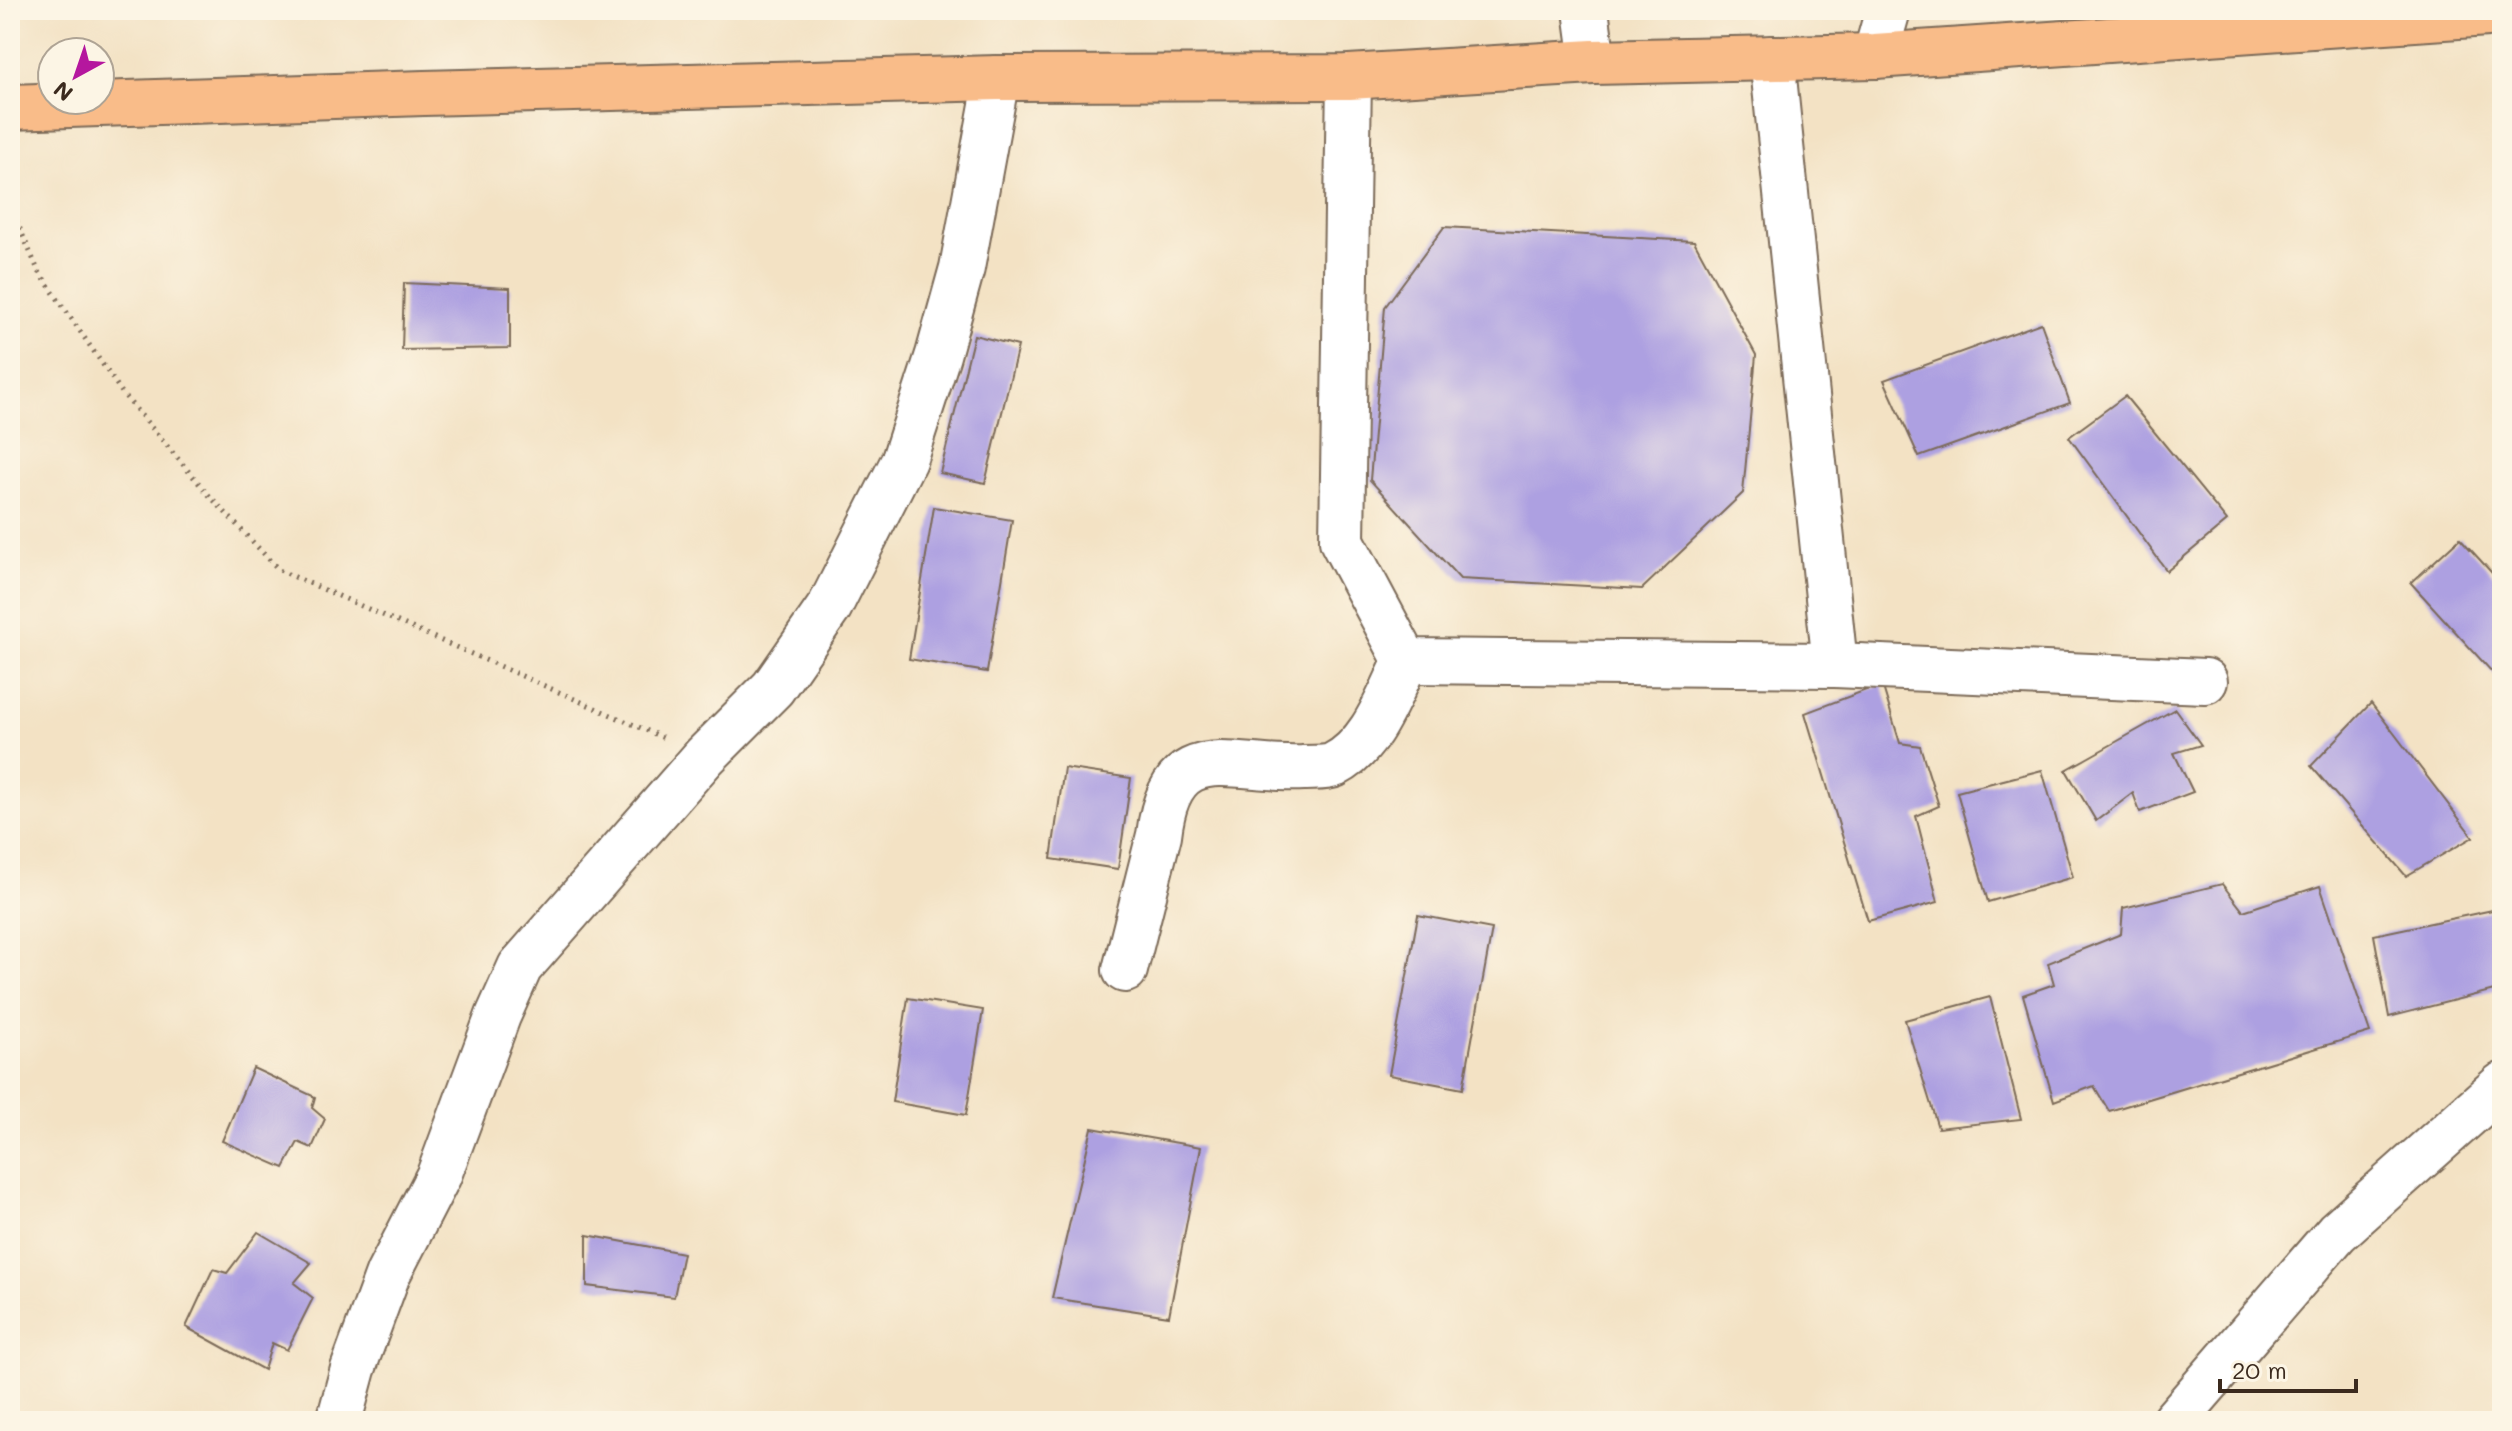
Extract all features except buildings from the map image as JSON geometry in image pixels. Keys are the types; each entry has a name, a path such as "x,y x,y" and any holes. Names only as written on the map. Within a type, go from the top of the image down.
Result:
{"main road":[{"path":"10,107 997,78 1349,77 1593,62 1875,56 2502,13"}],"street":[{"path":"1586,10 1593,62"},
{"path":"1875,56 1888,10"},
{"path":"1772,58 1835,665"},
{"path":"1349,77 1342,541 1406,661"},
{"path":"339,1421 353,1369 388,1274 439,1175 498,1016 520,967 705,756 773,688 830,606 904,460 962,268 997,78"},
{"path":"1406,661 1835,665 2205,681"},
{"path":"1125,970 1167,794 1177,779 1192,768 1222,763 1296,768 1331,766 1355,750 1372,728 1406,661"},
{"path":"2174,1421 2337,1232 2502,1085"}],"path":[{"path":"10,206 38,270 123,394 208,494 279,570 705,756"}]}
